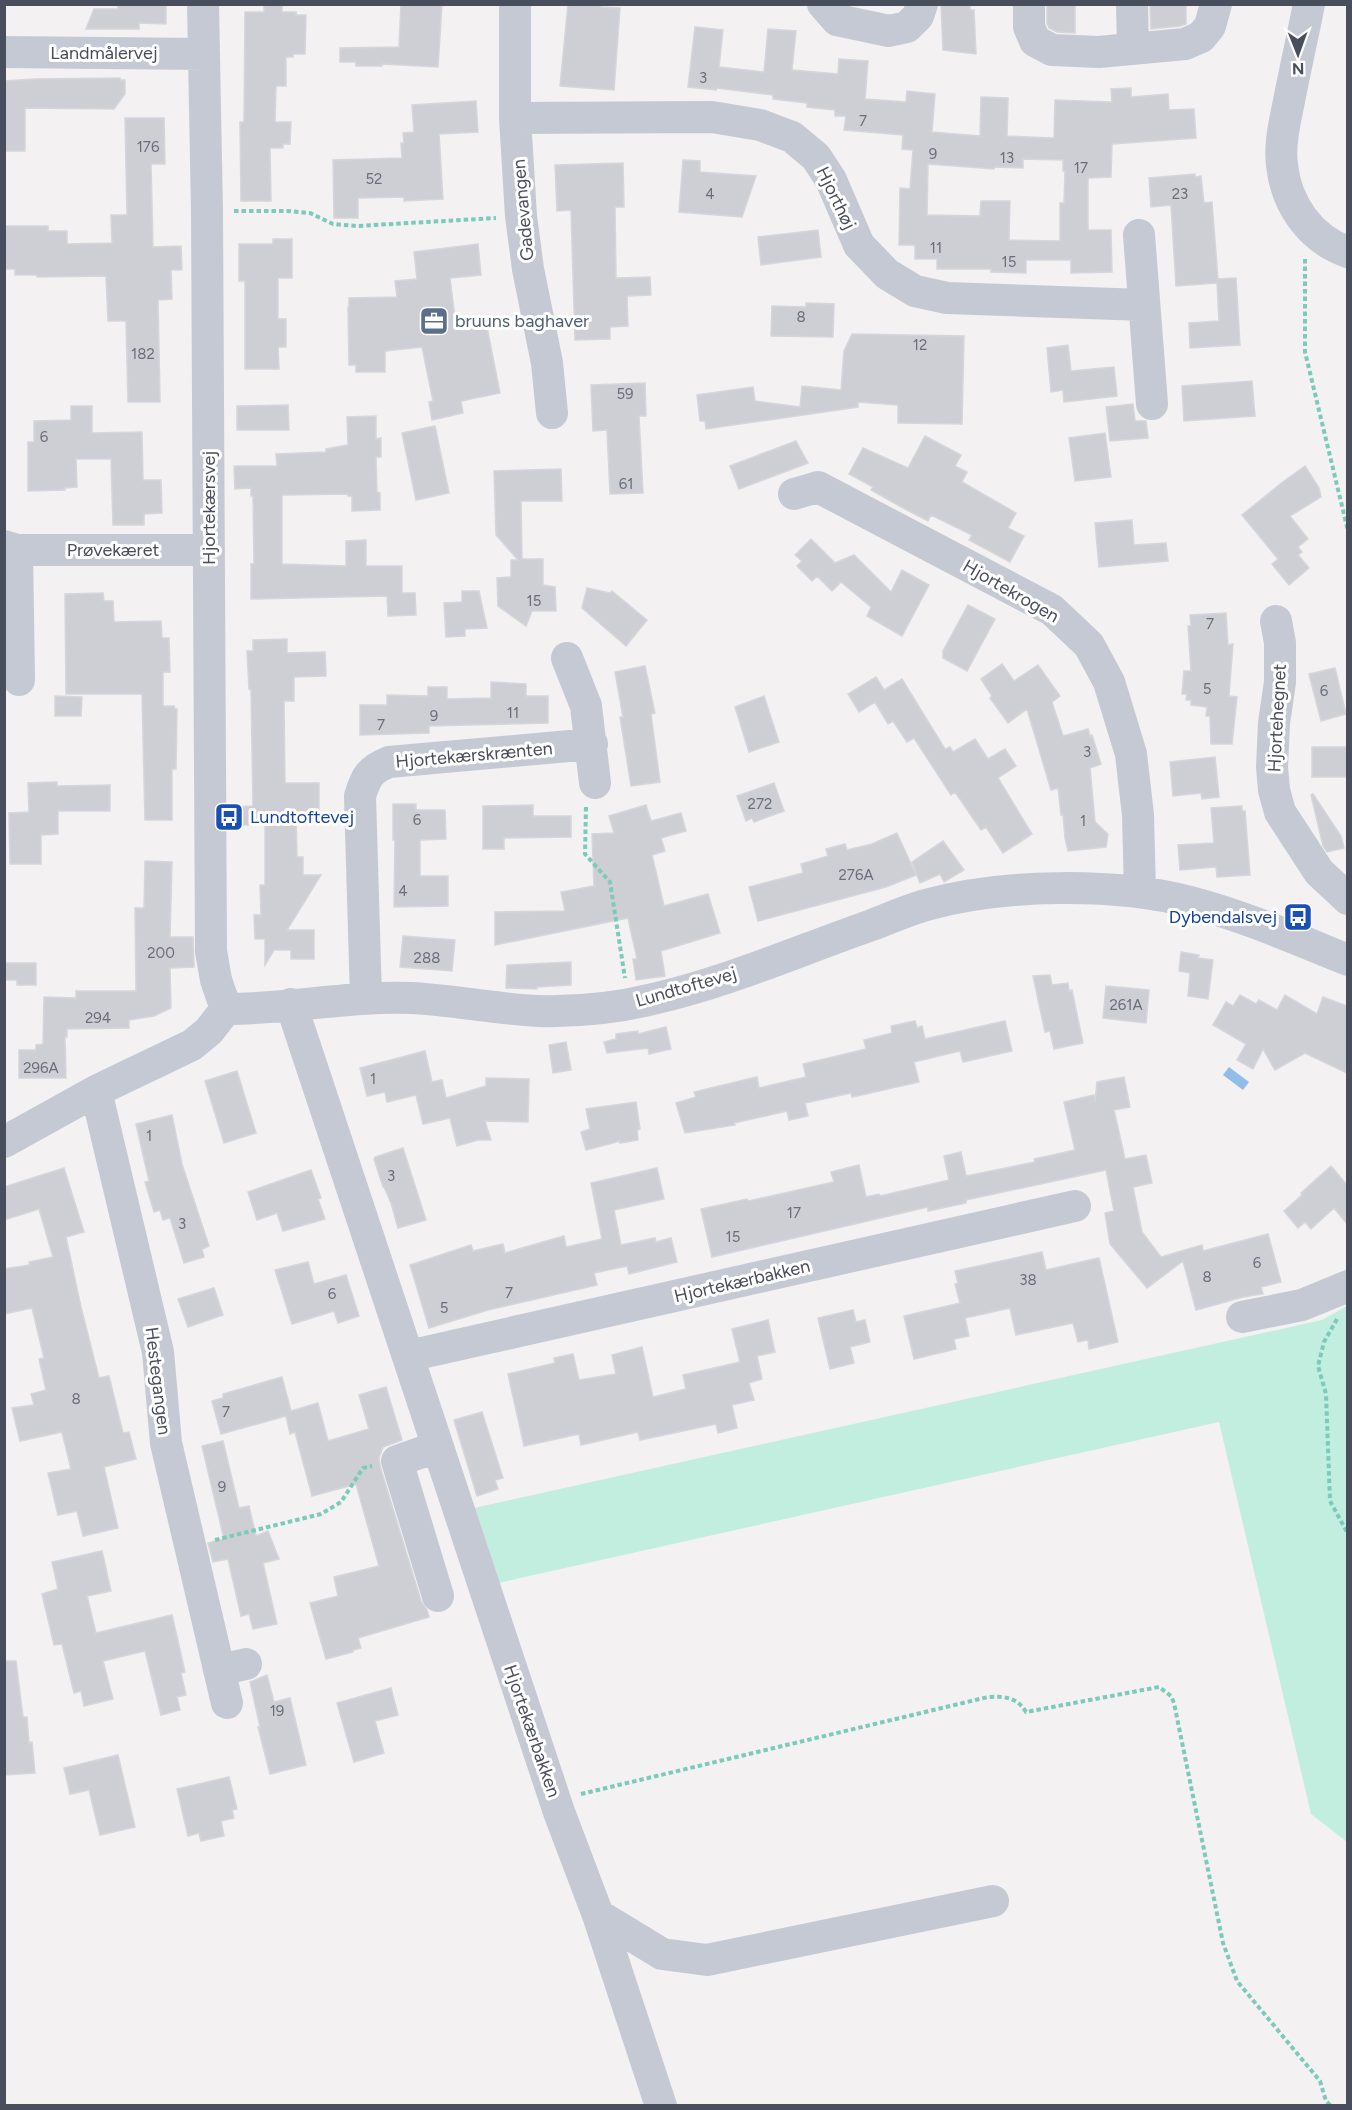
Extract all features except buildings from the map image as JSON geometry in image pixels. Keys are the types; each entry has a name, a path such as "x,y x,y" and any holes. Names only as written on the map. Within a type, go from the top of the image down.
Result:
{"street":[{"name":"Hjortekærsvej","path":"203,4 207,212 211,951 216,980 226,1009"},
{"name":"Gadevangen","path":"515,4 515,118 521,216 528,269 547,363 552,413"},
{"path":"823,4 837,20 889,31 907,27 918,16 922,4"},
{"path":"1029,4 1029,27 1035,41 1052,50 1099,52 1185,44 1201,37 1210,26 1216,4"},
{"path":"1132,4 1133,48"},
{"path":"1309,4 1284,124 1281,164 1289,199 1310,228 1332,246 1347,252"},
{"name":"Landmålervej","path":"4,52 204,54"},
{"name":"Hjorthøj","path":"515,118 712,117 760,125 792,137 816,157 831,180 859,245 887,274 915,291 947,298 1144,305"},
{"path":"1139,235 1152,404"},
{"name":"Hjortekrogen","path":"794,494 818,487 1052,610 1089,645 1109,682 1131,754 1138,815 1140,892"},
{"name":"Prøvekæret","path":"19,680 11,548 209,550"},
{"name":"Hjortehegnet","path":"1276,621 1280,644 1280,682 1272,756 1274,790 1280,812 1319,872 1347,899"},
{"path":"567,658 586,706 595,783"},
{"name":"Hjortekærskrænten","path":"366,998 360,796 365,780 375,768 388,762 592,744"},
{"name":"Lundtoftevej","path":"226,1009 255,1009 366,998 413,998 538,1011 594,1009 652,1000 712,983 924,906 994,891 1069,889 1140,892 1190,902 1231,914 1347,960"},
{"name":"Hjortekærbakken","path":"291,1004 557,1806 598,1915 661,2106"},
{"path":"4,1142 96,1091 192,1045 209,1031 226,1009"},
{"name":"Hestegangen","path":"96,1091 158,1352 166,1443 191,1545 233,1667 227,1703"},
{"name":"Hjortekærbakken","path":"408,1356 1075,1206"},
{"path":"1242,1317 1344,1298"},
{"path":"437,1447 397,1461 438,1596"},
{"path":"598,1915 662,1954 707,1960 993,1901"}],"path":[{"path":"207,212 310,213 333,224 357,226 521,216"},
{"path":"1310,228 1305,260 1305,352 1347,531"},
{"path":"595,783 586,794 585,854 610,882 627,991 632,1003"},
{"path":"1344,1298 1337,1320 1324,1342 1318,1366 1326,1394 1330,1501 1347,1534"},
{"path":"191,1545 321,1514 340,1502 363,1468 397,1461"},
{"path":"557,1806 988,1697 1012,1699 1021,1704 1026,1712 1159,1688 1171,1696 1223,1943 1236,1981 1320,2081 1326,2101 1331,2106"}],"green space":[{"path":"1347,1306 1347,1842 1311,1814 1219,1422 494,1584 465,1510 1322,1320"}],"water":[{"path":"1229,1067 1249,1082 1243,1090 1223,1075"}],"place":[{"name":"bruuns baghaver","path":"434,321"},
{"name":"Lundtoftevej","path":"229,817"},
{"name":"Dybendalsvej","path":"1298,917"}]}
